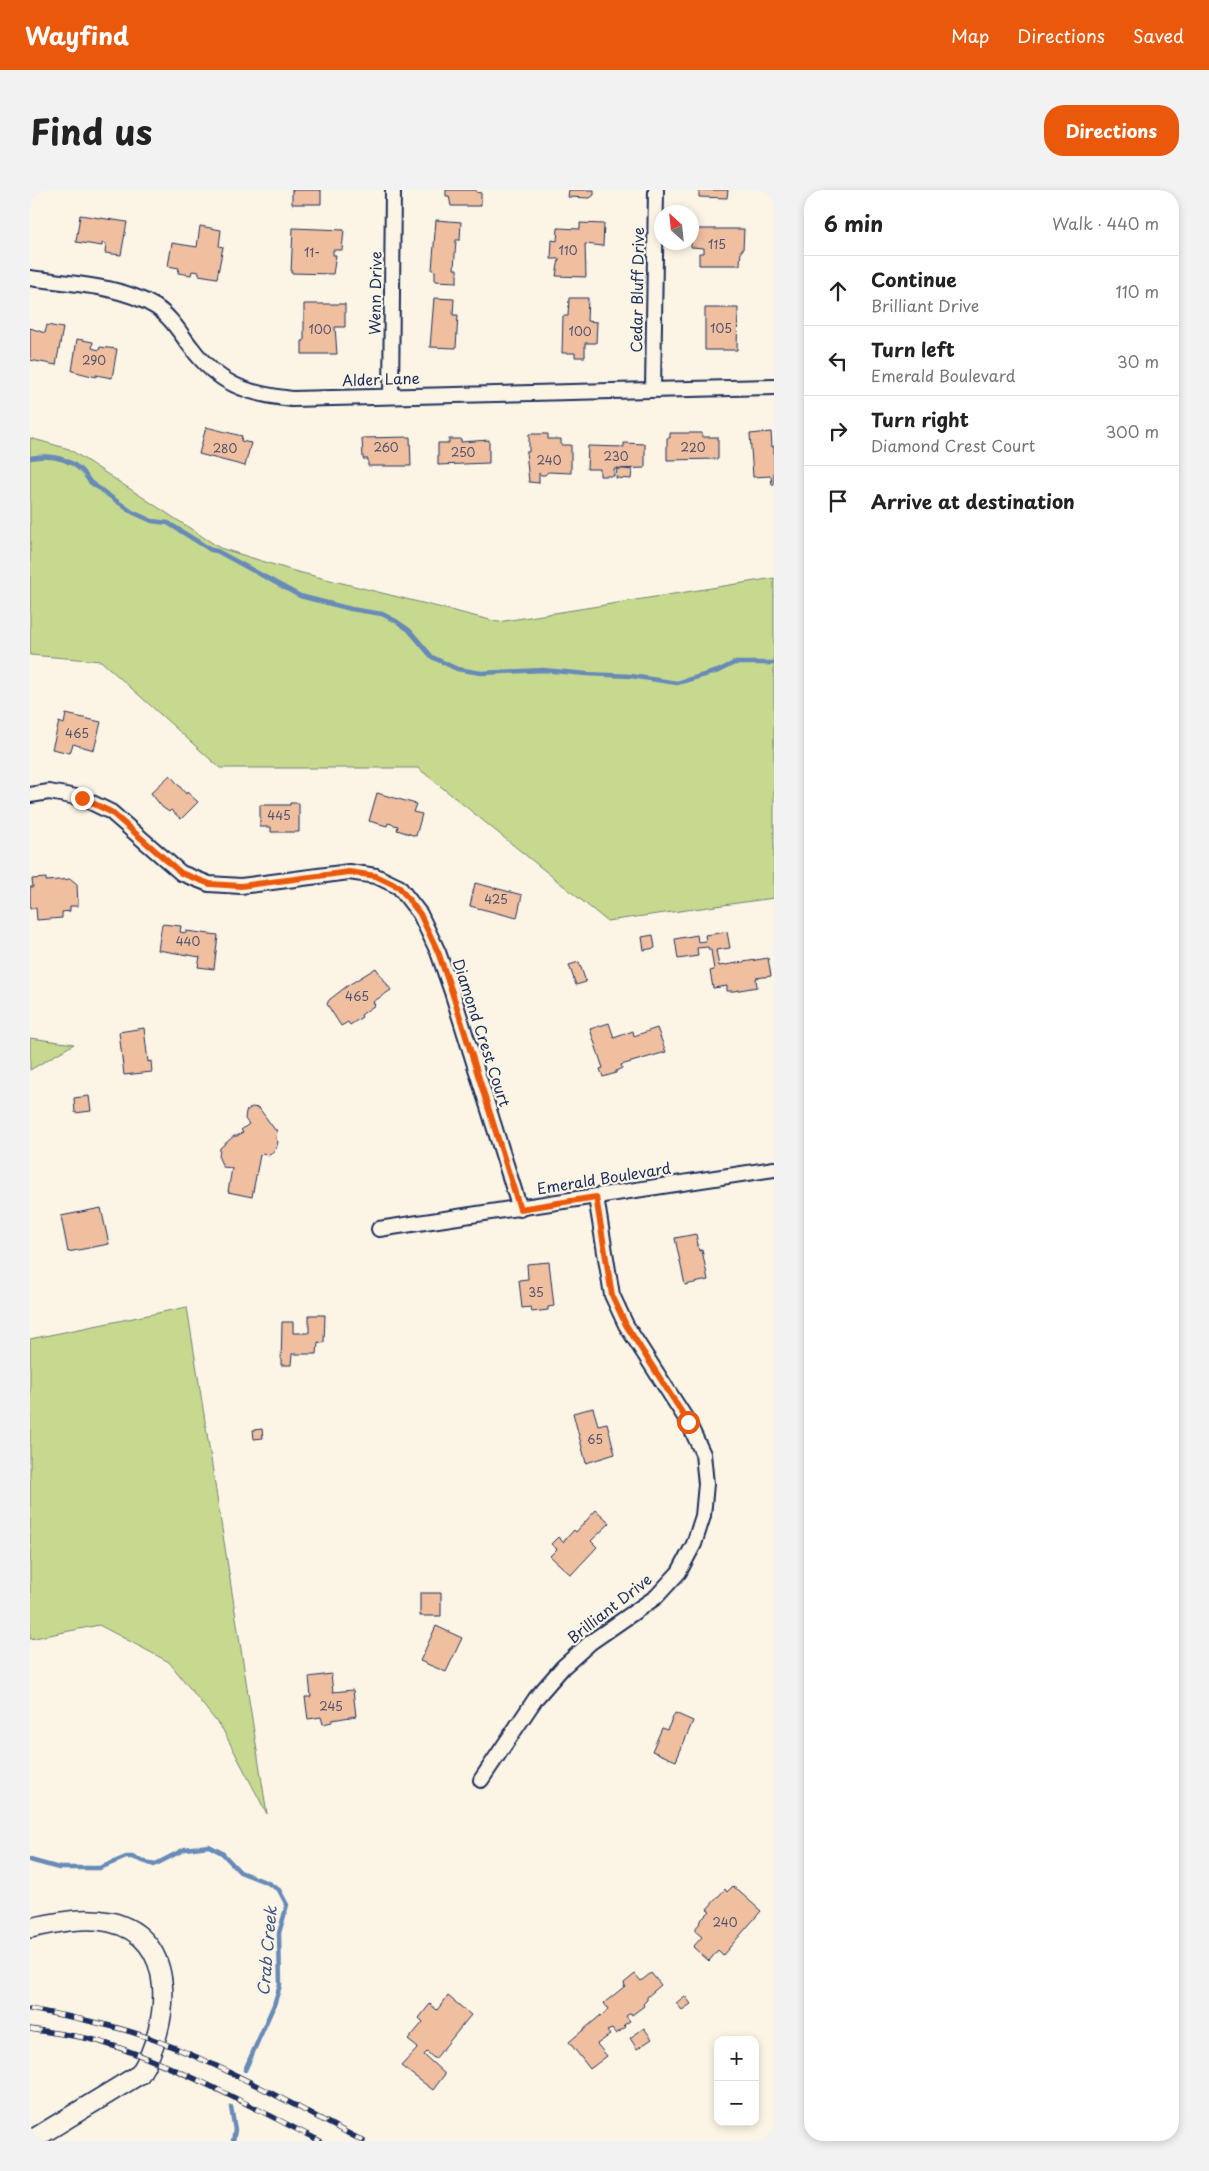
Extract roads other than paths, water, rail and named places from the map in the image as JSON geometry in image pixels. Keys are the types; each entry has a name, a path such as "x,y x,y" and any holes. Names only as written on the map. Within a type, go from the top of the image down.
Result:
{"street":[{"name":"Wenn Drive","path":"391,396 393,190"},
{"name":"Cedar Bluff Drive","path":"653,390 656,190"},
{"name":"Alder Lane","path":"30,278 111,290 134,296 156,307 175,324 204,365 222,380 242,389 266,396 292,400 774,387"},
{"name":"Diamond Crest Court","path":"30,795 49,792 82,798 111,812 181,873 210,884 241,886 349,872 376,876 399,887 420,914 438,952 520,1209"},
{"name":"Emerald Boulevard","path":"378,1229 774,1169"},
{"name":"Brilliant Drive","path":"481,1780 536,1698 563,1667 591,1642 656,1597 679,1572 694,1544 703,1516 706,1484 702,1454 688,1422 626,1325 612,1295 596,1197"},
{"path":"30,1928 56,1922 85,1920 110,1922 129,1929 142,1939 154,1954 163,1975 165,2000 149,2060 140,2074 30,2141"}],"waterway":[{"path":"30,458 56,458 72,463 85,474 90,482 132,512 152,521 168,523 211,550 217,551 300,596 351,609 382,614 409,630 432,657 457,669 481,673 543,670 631,676 677,683 718,671 734,663 774,663"},
{"name":"Crab Creek","path":"30,1860 59,1868 100,1868 126,1857 132,1857 154,1865 185,1849 209,1846 222,1853 240,1872 268,1883 279,1890 287,1905 279,1933 280,1985 274,2005 245,2070"},
{"name":"Crab Creek","path":"231,2107 235,2130 233,2141"}],"railway":[{"path":"30,2009 77,2018 155,2040 235,2075 363,2141"},
{"path":"30,2029 98,2041 127,2050 211,2086 320,2141"}]}
